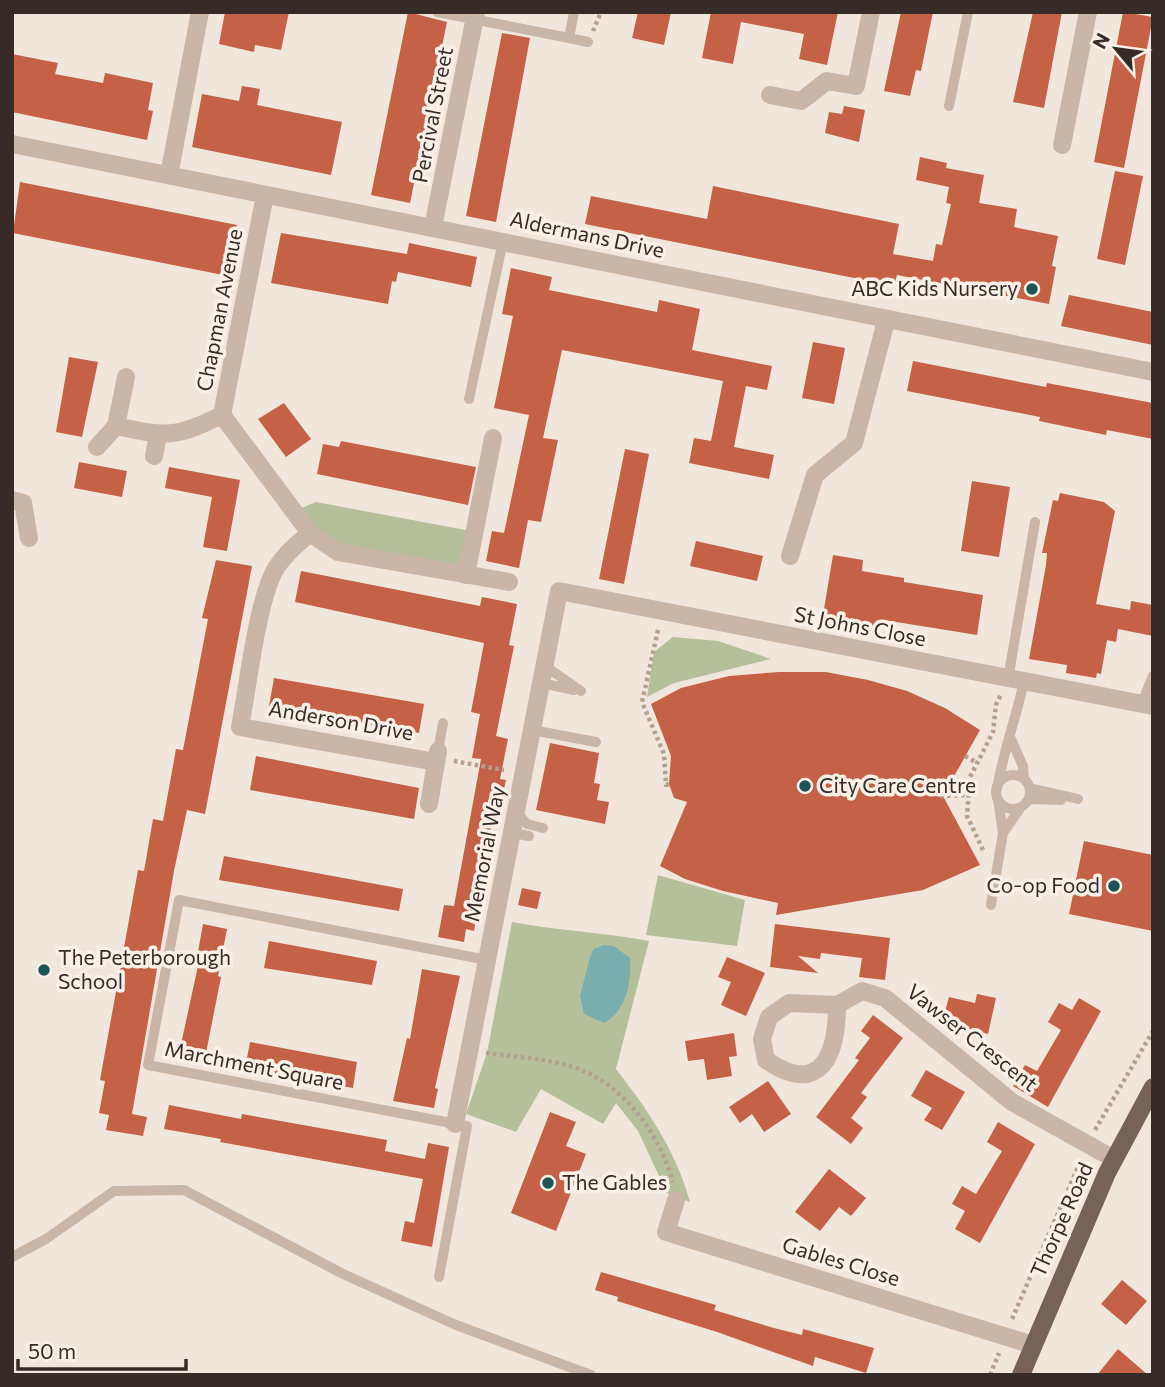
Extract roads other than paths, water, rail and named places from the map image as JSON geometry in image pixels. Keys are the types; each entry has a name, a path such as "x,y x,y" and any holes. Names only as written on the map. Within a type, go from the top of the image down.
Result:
{"main road":[{"name":"Thorpe Road","path":"1021,1375 1114,1159 1153,1087"}],"street":[{"path":"169,175 200,12"},
{"path":"770,95 801,101 827,81 856,86 872,12"},
{"path":"1062,145 1088,12"},
{"name":"Percival Street","path":"433,227 476,16"},
{"name":"Aldermans Drive","path":"12,144 503,241 886,321 1153,372"},
{"name":"Chapman Avenue","path":"265,195 222,415 310,533 338,552 509,582"},
{"path":"790,556 815,475 854,443 886,321"},
{"path":"97,447 116,426 126,377"},
{"path":"116,426 158,435 176,435 222,415"},
{"path":"154,456 158,435"},
{"path":"466,575 493,438"},
{"path":"12,500 23,503 29,538"},
{"name":"Anderson Drive","path":"310,533 283,559 265,593 240,727 437,757 429,804"},
{"name":"St Johns Close","path":"559,592 1147,704"},
{"name":"Memorial Way","path":"455,1125 487,960 521,834 517,813 523,774 559,592"},
{"name":"Vawser Crescent","path":"837,1005 837,1033 830,1058 811,1074 787,1075 766,1060 762,1039 769,1017 789,1003 837,1005 862,991 885,998 1012,1102 1114,1159"},
{"name":"Gables Close","path":"676,1200 666,1232 1033,1345"}],"lane":[{"path":"437,12 476,16 588,42"},
{"path":"569,38 574,12"},
{"path":"950,106 968,12"},
{"path":"469,400 503,241"},
{"path":"991,905 1003,833 998,794 1002,757 1011,739 1035,522"},
{"path":"1147,704 1153,676"},
{"path":"437,757 443,723"},
{"path":"532,730 596,742"},
{"path":"1003,833 1026,793 1023,765 1011,739"},
{"path":"998,794 1008,776 1026,793"},
{"path":"998,794 1011,809 1026,793"},
{"path":"517,813 527,824 543,828"},
{"name":"Marchment Square","path":"455,1125 148,1065 178,900 487,960"},
{"path":"439,1278 467,1126 455,1125"},
{"path":"12,1257 46,1239 114,1191 184,1190 355,1280 456,1325 591,1375"}],"water":[{"path":"604,945 614,946 630,958 630,967 626,995 618,1011 604,1023 584,1014 580,996 591,954 594,949"}],"place":[{"name":"ABC Kids Nursery","path":"1032,289"},
{"name":"City Care Centre","path":"805,786"},
{"name":"Co-op Food","path":"1114,886"},
{"name":"The Peterborough School","path":"44,970"},
{"name":"The Gables","path":"548,1183"}]}
